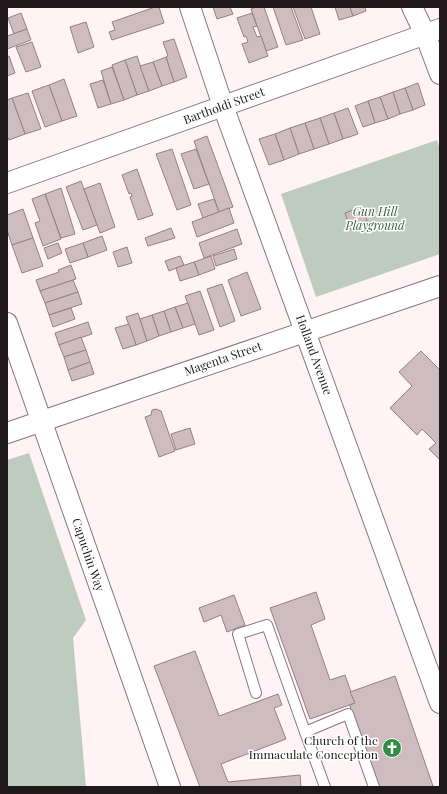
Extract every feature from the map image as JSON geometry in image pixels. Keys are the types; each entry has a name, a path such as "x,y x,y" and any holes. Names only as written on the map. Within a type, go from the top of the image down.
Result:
{"street":[{"name":"Holland Avenue","path":"190,7 223,106 440,703"},
{"path":"412,7 432,31 440,74"},
{"name":"Bartholdi Street","path":"7,183 432,31"},
{"name":"Magenta Street","path":"7,433 440,286"},
{"name":"Capuchin Way","path":"7,323 170,787"}],"lane":[{"path":"256,693 238,634 268,625 325,787"},
{"path":"305,732 348,714 374,787"}],"green space":[{"name":"Gun Hill Playground","path":"437,140 440,150 440,254 316,297 281,194"},
{"path":"29,453 86,620 73,638 86,787 7,787 7,460"}],"building":[{"path":"155,7 159,7 164,23 112,40 109,32 115,30 112,22"},
{"path":"213,7 230,7 233,14 217,19"},
{"path":"256,7 264,7 278,47 266,51 251,9"},
{"path":"273,7 291,7 303,40 286,45"},
{"path":"293,7 311,7 320,34 305,39"},
{"path":"335,7 350,7 353,16 339,20"},
{"path":"350,7 365,7 366,11 353,16"},
{"path":"21,13 27,29 14,34 8,18"},
{"path":"252,13 257,26 253,27 257,37 261,36 268,56 249,63 242,44 248,42 246,36 244,37 237,18"},
{"path":"86,22 94,47 78,53 70,27"},
{"path":"27,29 31,40 7,49 7,36"},
{"path":"174,39 187,77 174,82 163,42"},
{"path":"32,42 41,67 26,72 16,47"},
{"path":"9,56 15,73 7,76 7,57"},
{"path":"137,56 149,91 137,95 125,60"},
{"path":"166,57 174,82 162,86 153,62"},
{"path":"125,60 137,95 124,100 112,65"},
{"path":"153,62 162,86 149,91 140,66"},
{"path":"112,67 124,100 111,104 101,71"},
{"path":"64,79 77,116 62,121 49,85"},
{"path":"103,80 111,104 98,108 90,84"},
{"path":"418,83 425,105 413,110 405,88"},
{"path":"49,85 62,121 45,127 32,91"},
{"path":"405,88 413,110 400,114 393,92"},
{"path":"393,92 400,114 388,119 380,97"},
{"path":"28,93 41,129 25,134 12,98"},
{"path":"380,97 388,119 375,123 368,101"},
{"path":"12,98 25,134 9,140 7,136 7,100"},
{"path":"368,101 375,123 363,127 355,106"},
{"path":"348,108 358,134 343,139 334,113"},
{"path":"334,113 343,139 329,144 320,118"},
{"path":"320,118 329,144 314,149 305,123"},
{"path":"305,123 314,149 299,154 290,128"},
{"path":"290,128 299,154 284,160 275,134"},
{"path":"275,134 284,160 269,165 259,139"},
{"path":"207,136 233,207 219,212 194,141"},
{"path":"172,149 191,205 177,210 156,154"},
{"path":"196,149 209,184 194,189 181,154"},
{"path":"137,169 153,215 138,220 130,197 132,196 131,193 129,194 122,175"},
{"path":"81,181 97,225 83,230 66,187"},
{"path":"100,183 115,227 100,233 84,189"},
{"path":"61,188 75,234 61,238 45,194"},
{"path":"45,194 61,239 43,246 35,223 40,221 32,199"},
{"path":"214,199 219,212 203,218 198,204"},
{"path":"362,207 368,224 351,230 345,213"},
{"path":"229,208 234,223 197,237 192,222"},
{"path":"23,209 33,238 12,245 7,230 7,215"},
{"path":"171,228 175,238 148,246 145,238"},
{"path":"237,229 242,244 204,258 199,243"},
{"path":"102,236 107,250 88,257 83,243"},
{"path":"33,238 43,266 22,273 12,245"},
{"path":"58,243 62,253 48,259 44,248"},
{"path":"83,243 88,257 70,263 65,249"},
{"path":"127,247 132,263 118,267 113,252"},
{"path":"234,249 237,259 216,266 213,256"},
{"path":"180,256 184,265 169,271 165,261"},
{"path":"211,256 215,269 199,275 194,262"},
{"path":"194,262 199,275 180,281 176,268"},
{"path":"71,265 76,279 40,291 36,280 59,272 58,270"},
{"path":"247,272 261,309 241,316 228,280"},
{"path":"73,280 78,292 45,303 40,291"},
{"path":"222,284 235,321 220,327 207,289"},
{"path":"200,291 214,330 199,335 185,296"},
{"path":"78,292 82,304 49,315 45,303"},
{"path":"188,303 195,324 183,328 175,307"},
{"path":"175,307 183,328 171,332 164,311"},
{"path":"71,308 75,319 53,327 49,315"},
{"path":"164,311 171,332 159,336 152,315"},
{"path":"138,313 147,341 136,345 126,317"},
{"path":"152,315 159,336 147,341 140,319"},
{"path":"88,322 92,334 59,345 55,333"},
{"path":"129,324 136,345 123,349 115,328"},
{"path":"81,337 86,350 64,357 59,345"},
{"path":"86,350 90,362 68,370 64,357"},
{"path":"421,351 440,370 440,460 429,449 436,443 422,429 417,435 390,408 412,386 399,372"},
{"path":"90,362 94,374 72,381 68,370"},
{"path":"156,409 161,411 175,451 159,457 145,417 151,415 152,410"},
{"path":"190,428 195,444 176,450 171,434"},
{"path":"316,592 325,619 311,625 330,680 345,675 355,703 310,719 270,608"},
{"path":"234,595 245,625 227,632 221,615 204,622 199,608"},
{"path":"195,651 219,716 278,694 282,705 274,708 286,739 221,764 228,782 300,775 301,787 200,787 154,666"},
{"name":"Church of the Immaculate Conception","path":"395,676 433,786 430,787 379,787 351,710 350,705 355,703 350,692"}],"place":[{"name":"Church of the Immaculate Conception","path":"392,748"}]}
